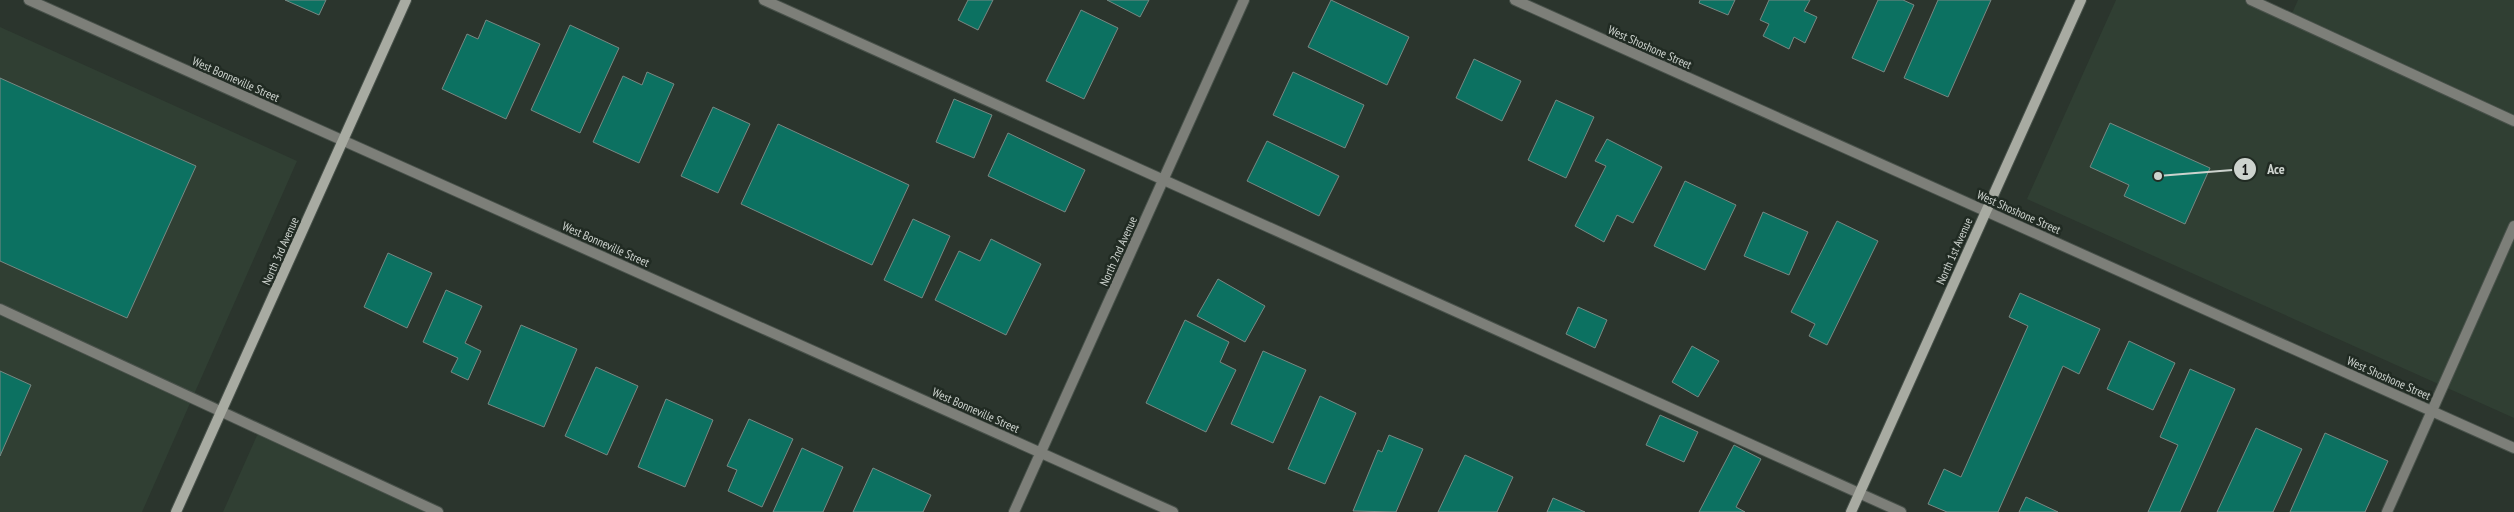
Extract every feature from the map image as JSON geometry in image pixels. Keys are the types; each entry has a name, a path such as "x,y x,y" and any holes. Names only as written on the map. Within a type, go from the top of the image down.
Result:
{"street":[{"name":"West Bonneville Street","path":"29,0 1173,512"},
{"name":"North 3rd Avenue","path":"176,512 406,0"},
{"path":"764,0 1901,512"},
{"name":"North 2nd Avenue","path":"1014,512 1244,0"},
{"name":"West Shoshone Street","path":"1515,0 2514,448"},
{"name":"North 1st Avenue","path":"1851,512 2081,0"},
{"path":"2251,0 2514,121"},
{"path":"2387,512 2514,226"},
{"path":"0,309 438,512"}],"shaded area":[{"path":"2116,0 2249,0 2290,18 2298,0 2514,0 2514,418 2027,199"},
{"path":"0,27 297,161 142,512 0,512"},
{"path":"259,431 439,512 223,512"}],"building":[{"path":"285,0 326,0 319,15"},
{"path":"968,0 993,0 978,30 958,20"},
{"path":"1107,0 1149,0 1140,17"},
{"path":"1331,0 1409,37 1387,85 1308,47"},
{"path":"1700,0 1735,0 1728,15 1699,3"},
{"path":"1769,0 1810,0 1804,11 1817,17 1805,43 1794,37 1789,49 1763,36 1769,24 1760,20"},
{"path":"1878,0 1903,0 1914,5 1884,72 1852,58"},
{"path":"1938,0 1991,0 1948,97 1904,78"},
{"path":"1081,10 1118,28 1084,99 1046,81"},
{"path":"486,20 540,44 506,119 442,89 467,34 478,39"},
{"path":"570,25 619,48 580,133 531,110"},
{"path":"1474,59 1521,81 1502,121 1456,98"},
{"path":"647,72 674,84 639,163 593,142 623,76 642,85"},
{"path":"1293,72 1364,105 1345,148 1273,115"},
{"path":"0,78 196,166 127,318 0,261"},
{"path":"954,99 992,115 974,158 936,142"},
{"path":"1556,100 1594,117 1566,178 1528,160"},
{"path":"713,107 750,124 718,193 681,176"},
{"path":"2110,123 2210,168 2185,224 2124,196 2129,185 2090,167"},
{"path":"778,124 909,185 872,265 741,204"},
{"path":"1008,133 1085,170 1065,212 988,176"},
{"path":"1607,139 1662,167 1633,223 1617,215 1604,242 1575,226 1606,166 1595,161"},
{"path":"1267,141 1339,176 1319,216 1247,181"},
{"path":"1685,181 1736,205 1705,270 1654,246"},
{"path":"1763,212 1808,232 1789,275 1744,256"},
{"path":"913,219 950,236 922,298 884,280"},
{"path":"1837,221 1878,241 1827,345 1809,336 1815,324 1791,312"},
{"path":"991,239 1041,264 1006,335 935,300 959,251 980,261"},
{"path":"388,253 432,273 407,328 364,307"},
{"path":"1218,279 1265,306 1245,342 1197,316"},
{"path":"446,290 482,306 465,343 481,351 468,380 451,372 458,358 423,342"},
{"path":"2020,293 2100,329 2079,374 2063,366 1998,512 1947,512 1928,504 1944,469 1961,477 2028,326 2009,317"},
{"path":"1578,307 1607,320 1595,348 1566,334"},
{"path":"1185,320 1229,342 1220,362 1236,370 1206,432 1146,403"},
{"path":"521,325 577,349 544,427 488,404"},
{"path":"2129,341 2175,363 2153,410 2107,389"},
{"path":"1692,346 1719,361 1698,397 1672,382"},
{"path":"1263,351 1306,370 1273,443 1231,424"},
{"path":"596,367 638,386 607,455 565,436"},
{"path":"2190,369 2235,389 2180,512 2148,512 2178,445 2160,437"},
{"path":"0,371 31,385 0,456"},
{"path":"1320,396 1356,413 1325,484 1288,469"},
{"path":"666,399 713,420 685,487 638,467"},
{"path":"1660,415 1698,432 1684,462 1646,445"},
{"path":"749,419 793,439 762,507 728,491 737,470 727,466"},
{"path":"2256,428 2302,449 2273,512 2217,512"},
{"path":"2325,433 2388,461 2365,512 2290,512"},
{"path":"1389,435 1423,449 1396,512 1353,511 1378,450 1382,452"},
{"path":"1734,445 1761,459 1736,507 1745,512 1699,512"},
{"path":"802,448 843,467 823,512 773,512"},
{"path":"1465,455 1513,477 1497,512 1438,512"},
{"path":"873,468 931,495 923,512 853,512"},
{"path":"2026,497 2058,512 2019,512"},
{"path":"1553,498 1585,512 1547,512"}],"place":[{"name":"Ace","path":"2158,176"}]}
